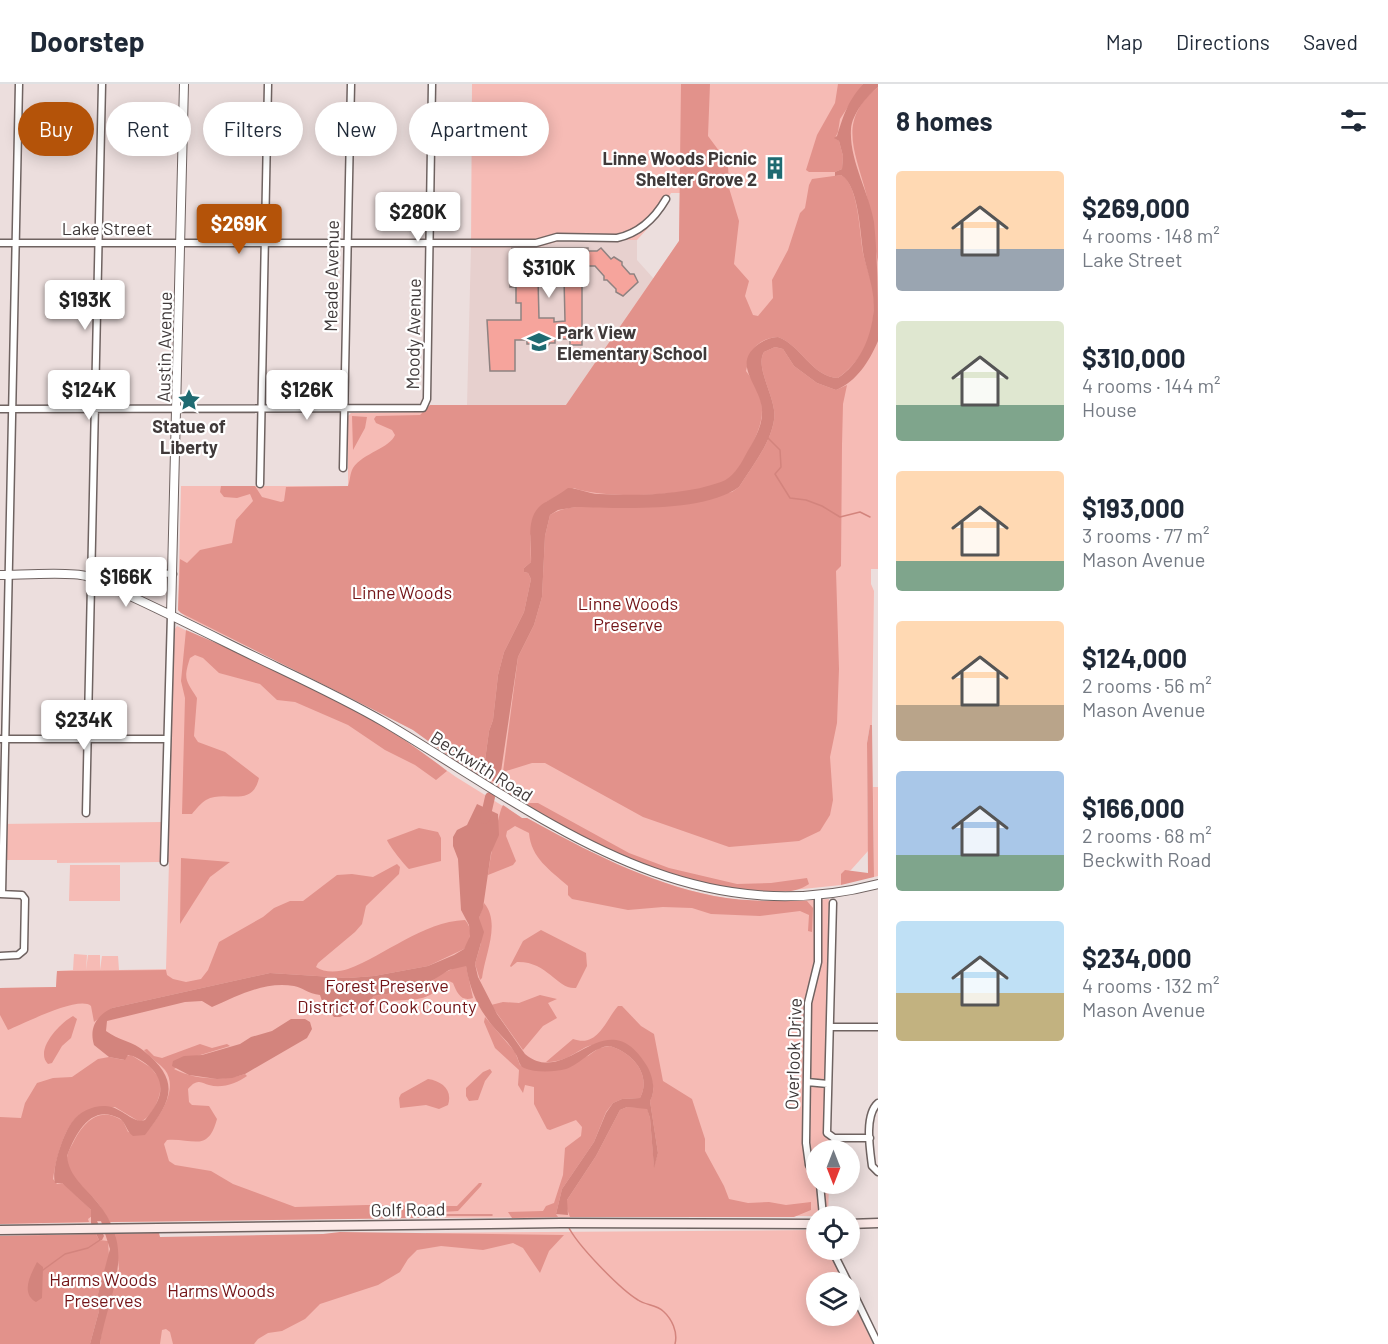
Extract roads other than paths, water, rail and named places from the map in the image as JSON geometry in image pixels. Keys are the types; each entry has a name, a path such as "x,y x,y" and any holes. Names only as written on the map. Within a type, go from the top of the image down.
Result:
{"main road":[{"name":"Golf Road","path":"0,1230 561,1223 806,1224"},
{"path":"860,1224 878,1223"}],"street":[{"path":"0,956 21,953 25,947 24,896 1,894 4,575 12,409 19,84"},
{"path":"86,813 102,84"},
{"name":"Austin Avenue","path":"164,862 184,84"},
{"path":"260,484 268,84"},
{"name":"Meade Avenue","path":"343,468 351,84"},
{"name":"Moody Avenue","path":"344,409 419,409 425,405 432,84"},
{"name":"Lake Street","path":"0,243 536,243 557,237 617,238 627,236 644,225 666,199"},
{"path":"0,409 344,409"},
{"path":"92,574 173,574"},
{"name":"Beckwith Road","path":"4,575 92,574 326,690 385,723 542,820 630,862 689,884 745,895 818,895 878,884"},
{"path":"3,739 167,739"},
{"name":"Overlook Drive","path":"807,1140 808,1003 819,953 818,895"},
{"path":"832,903 827,1128 829,1136 834,1138 870,1138"},
{"path":"830,1027 878,1027"},
{"path":"807,1082 828,1084"},
{"path":"878,1103 871,1114 870,1138 872,1166 878,1172"},
{"path":"860,1304 878,1344"}],"waterway":[{"path":"768,438 780,450 781,467 775,474 790,498 806,500 822,506 840,517 860,512 870,517"},
{"path":"485,819 490,797"},
{"path":"427,1215 492,1215"},
{"path":"568,1226 589,1255 621,1286 638,1300 658,1307 666,1314 675,1330 675,1344"},
{"path":"43,1270 65,1254 88,1248 100,1240"}],"place":[{"name":"Linne Woods Picnic Shelter Grove 2","path":"775,168"},
{"name":"Park View Elementary School","path":"539,342"},
{"name":"Statue of Liberty","path":"189,400"}],"park label":[{"name":"Linne Woods","path":"402,592"},
{"name":"Linne Woods Preserve","path":"628,613"},
{"name":"Forest Preserve District of Cook County","path":"387,995"},
{"name":"Harms Woods Preserves","path":"103,1289"},
{"name":"Harms Woods","path":"221,1290"}]}
